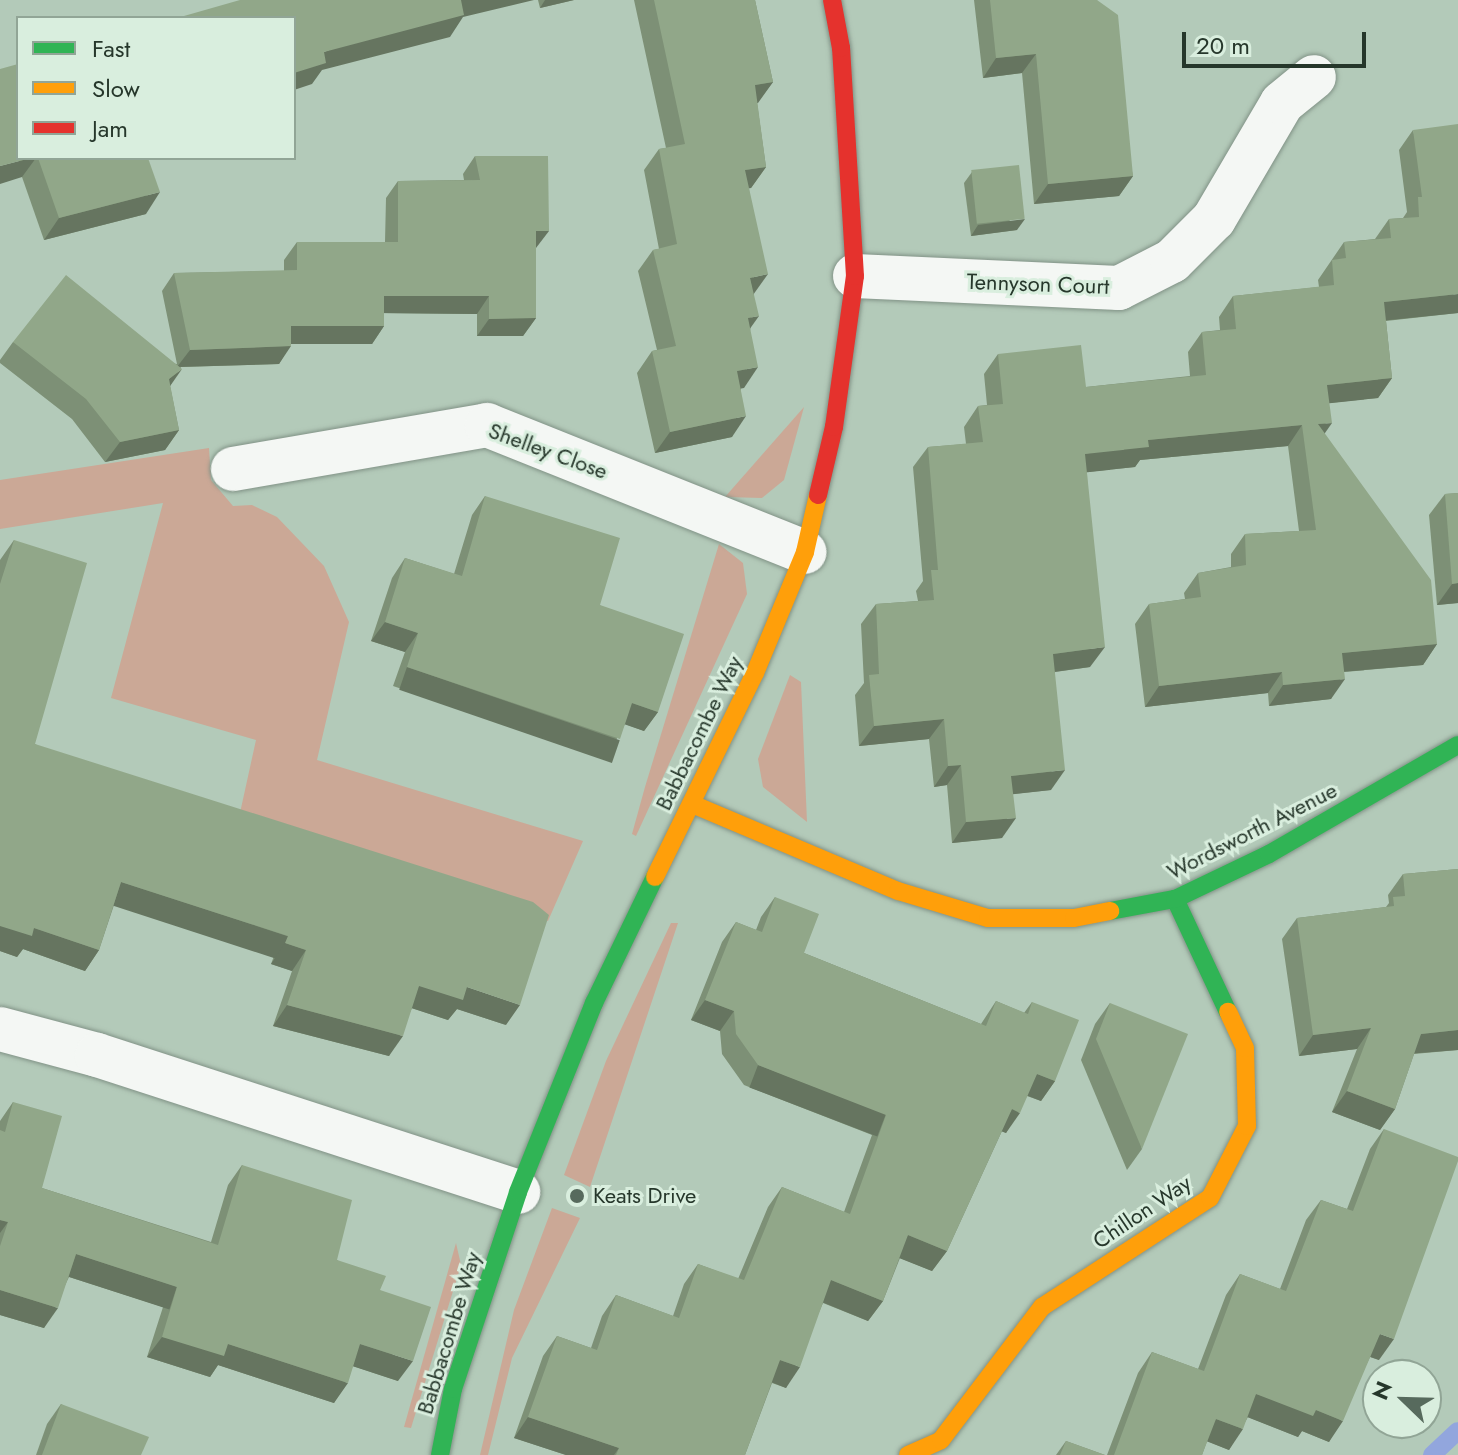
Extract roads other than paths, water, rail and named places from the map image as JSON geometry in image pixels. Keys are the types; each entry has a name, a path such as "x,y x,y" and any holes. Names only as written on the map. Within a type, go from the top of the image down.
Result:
{"street":[{"name":"Babbacombe Way","path":"440,1455 453,1389 518,1192 594,1003 755,673 805,552 834,427 855,276 841,48 832,0"},
{"name":"Tennyson Court","path":"855,276 1119,288 1172,261 1214,219 1282,103 1314,77"},
{"name":"Shelley Close","path":"233,469 487,425 805,552"},
{"name":"Wordsworth Avenue","path":"692,804 898,891 988,918 1074,918 1175,899 1269,854 1458,745"},
{"name":"Chillon Way","path":"908,1455 941,1440 1042,1307 1210,1198 1247,1126 1245,1048 1175,899"},
{"path":"0,1029 97,1055 518,1192"}],"waterway":[{"path":"1432,1455 1458,1431"}],"place":[{"name":"Keats Drive","path":"577,1196"}]}
